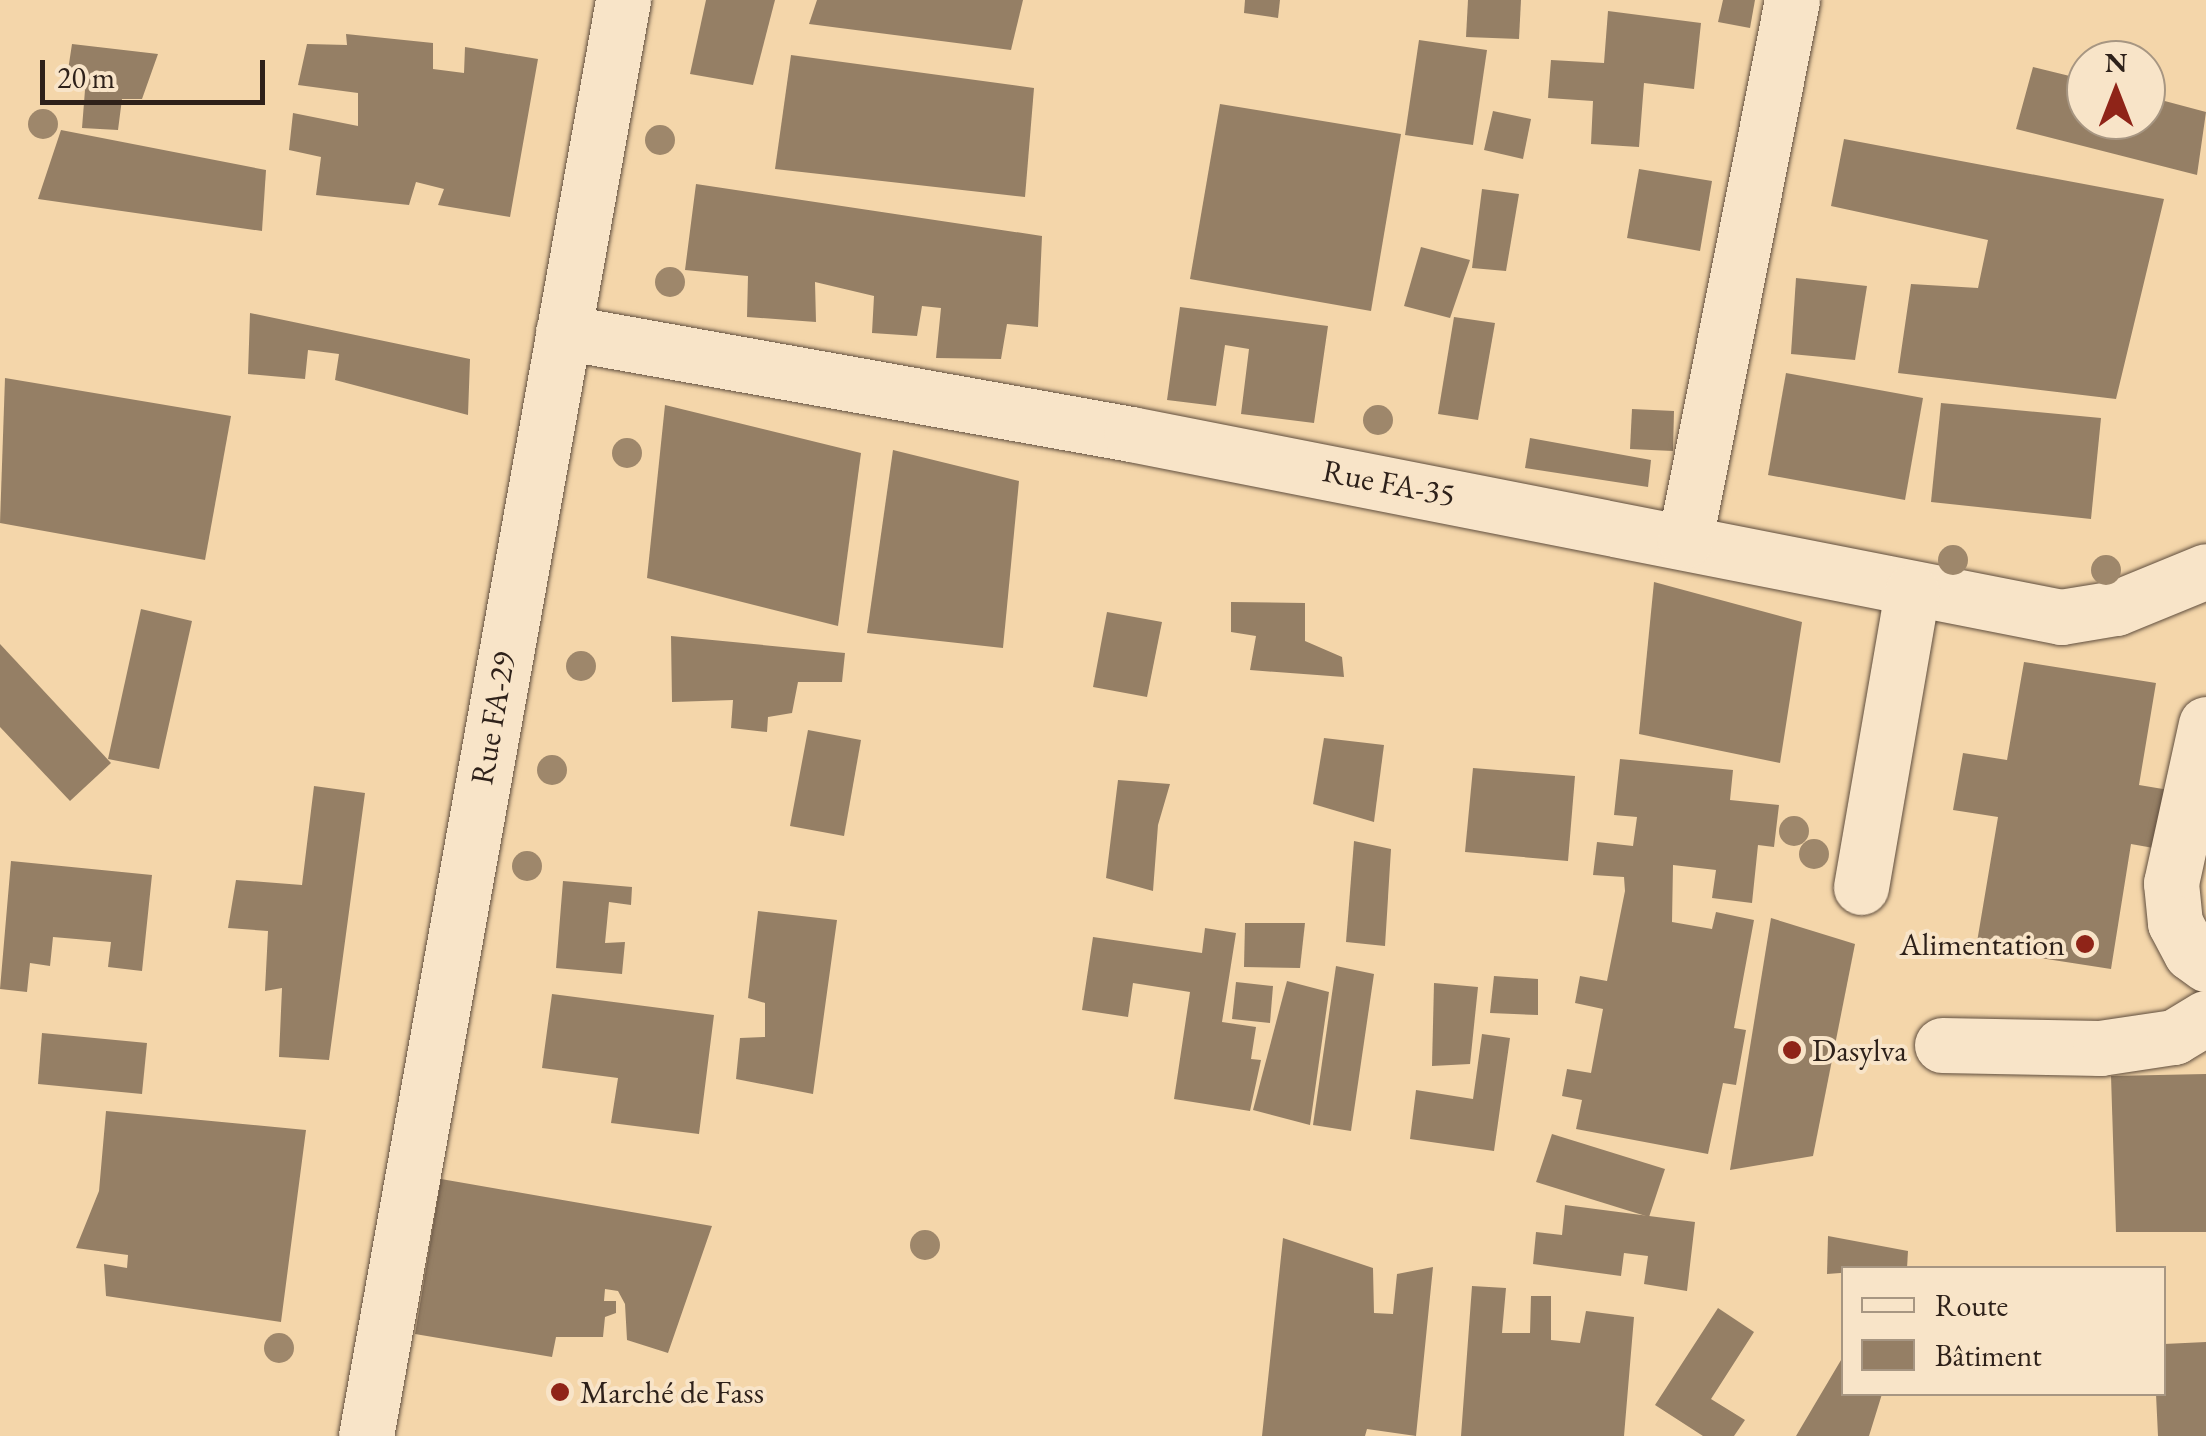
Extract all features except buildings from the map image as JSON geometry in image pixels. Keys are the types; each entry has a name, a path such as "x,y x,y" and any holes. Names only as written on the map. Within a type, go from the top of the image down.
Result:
{"street":[{"name":"Rue FA-29","path":"366,1436 623,0"},
{"path":"1686,540 1792,0"},
{"name":"Rue FA-35","path":"563,332 1686,540 1912,592 2061,617 2116,608 2206,571"},
{"path":"1861,887 1912,592"},
{"path":"2206,724 2172,884 2175,923 2191,953 2206,964"},
{"path":"1942,1045 2100,1048 2174,1036 2206,1018"}],"place":[{"name":"Alimentation","path":"2085,944"},
{"name":"Dasylva","path":"1792,1050"},
{"name":"Marché de Fass","path":"560,1392"}]}
